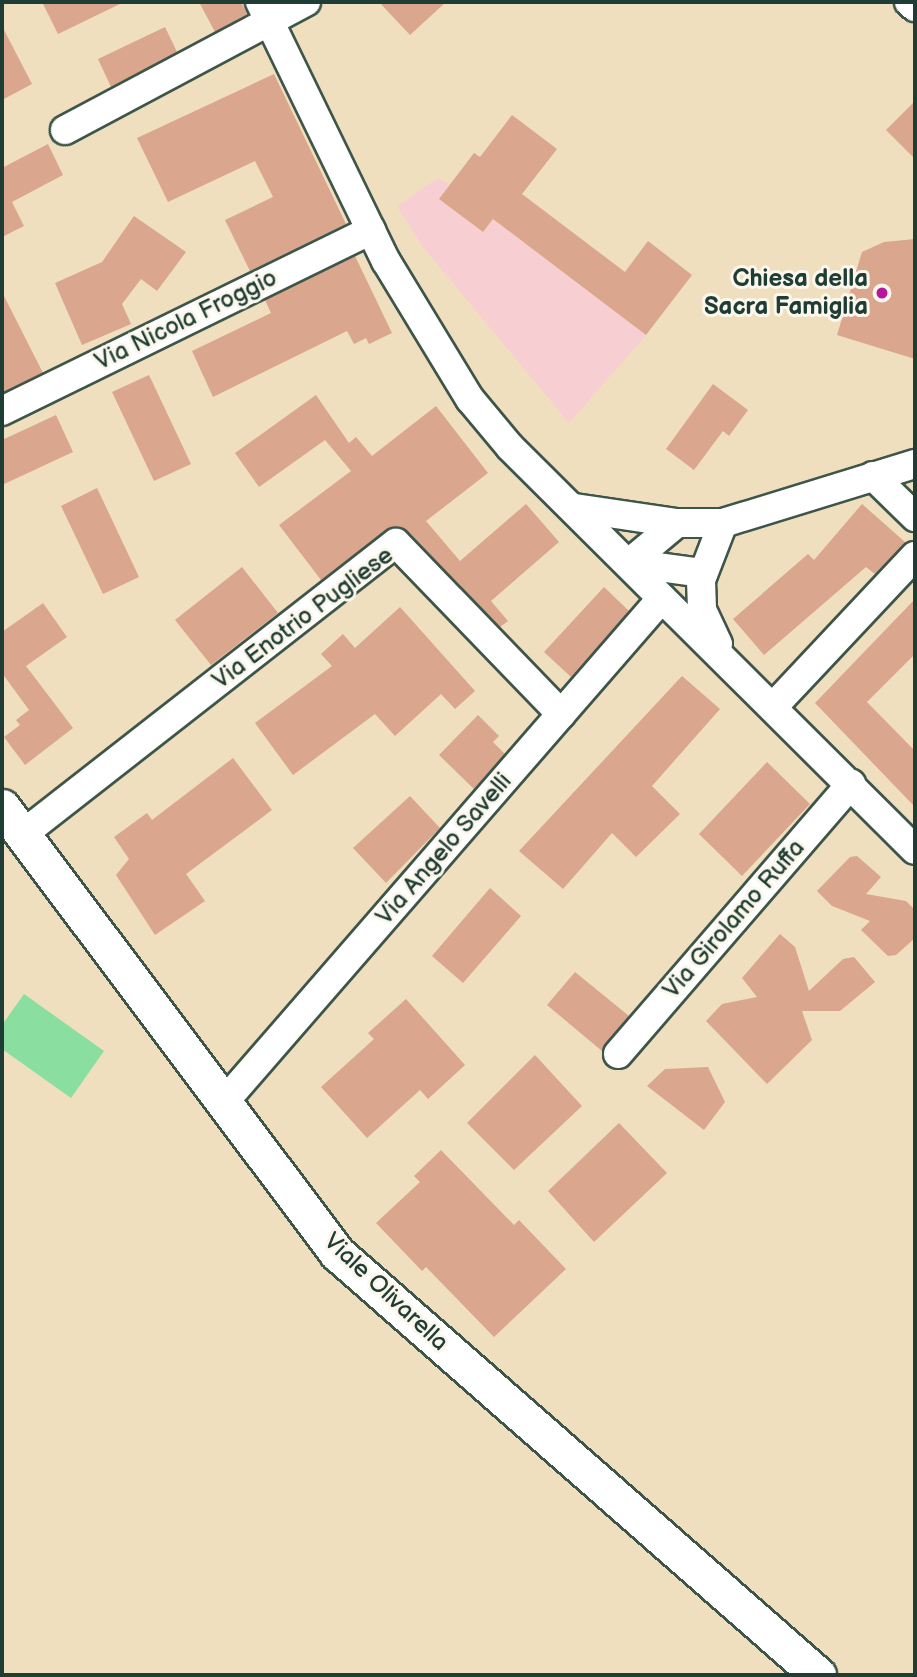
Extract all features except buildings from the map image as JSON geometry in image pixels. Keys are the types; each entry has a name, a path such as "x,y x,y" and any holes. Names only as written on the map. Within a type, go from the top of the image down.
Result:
{"street":[{"path":"65,130 265,12 306,2"},
{"path":"909,2 915,8"},
{"path":"265,12 371,230 424,328 470,399 510,447 575,508 915,850"},
{"name":"Via Nicola Froggio","path":"2,411 371,230"},
{"path":"575,508 677,523 723,523 915,464"},
{"path":"873,475 915,517"},
{"path":"629,563 677,523"},
{"path":"723,523 703,573 702,609 724,659"},
{"name":"Via Enotrio Pugliese","path":"23,834 396,543 561,714"},
{"path":"773,707 915,556"},
{"path":"629,563 703,573"},
{"name":"Via Angelo Savelli","path":"225,1101 662,598"},
{"name":"Via Girolamo Ruffa","path":"618,1054 851,783"},
{"name":"Viale Olivarella","path":"2,807 337,1253 818,1675"}],"shaded area":[{"path":"438,178 450,185 440,199 482,232 493,219 646,335 569,423 423,247 397,206"}],"green space":[{"path":"24,994 104,1051 71,1098 2,1049 2,1025"}],"place":[{"name":"Chiesa della Sacra Famiglia","path":"882,293"}]}
